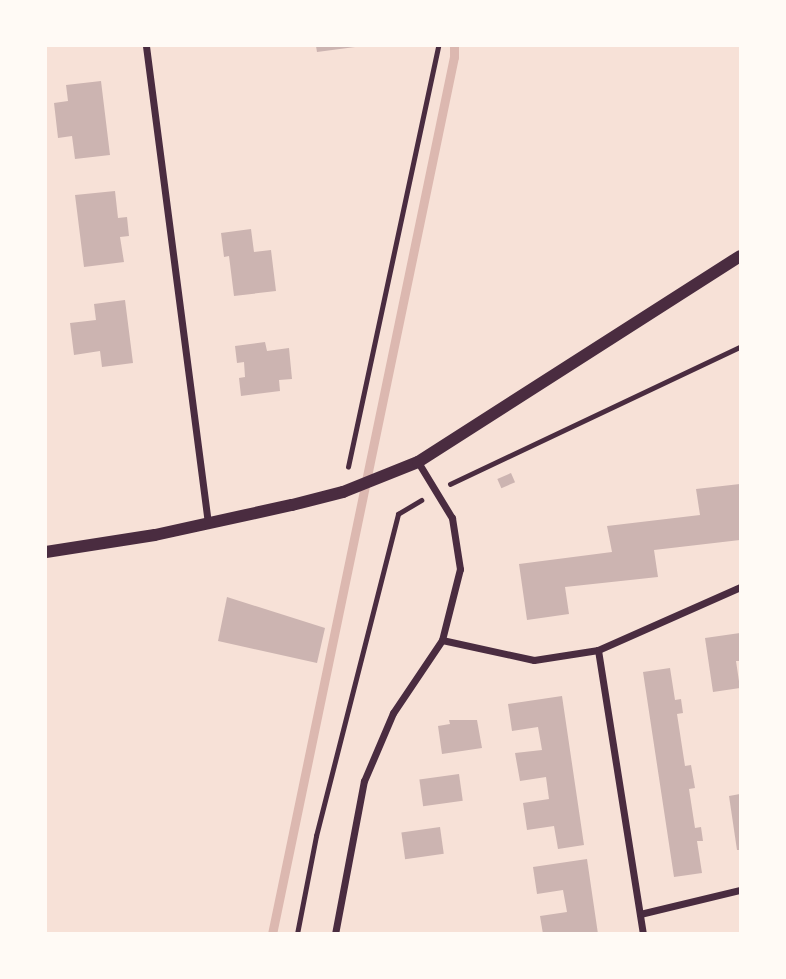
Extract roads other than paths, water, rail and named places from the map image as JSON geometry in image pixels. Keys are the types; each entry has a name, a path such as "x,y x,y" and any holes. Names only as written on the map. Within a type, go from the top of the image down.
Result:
{"street":[{"path":"146,46 208,525"},
{"path":"46,552 208,525 346,491 418,462 740,256"},
{"path":"335,933 364,780 393,713 442,640 460,569 452,518 418,462"},
{"path":"442,640 534,660 598,650 740,587"},
{"path":"598,650 643,933"},
{"path":"640,914 740,890"}],"waterway":[{"path":"272,934 454,57 454,46"}]}
